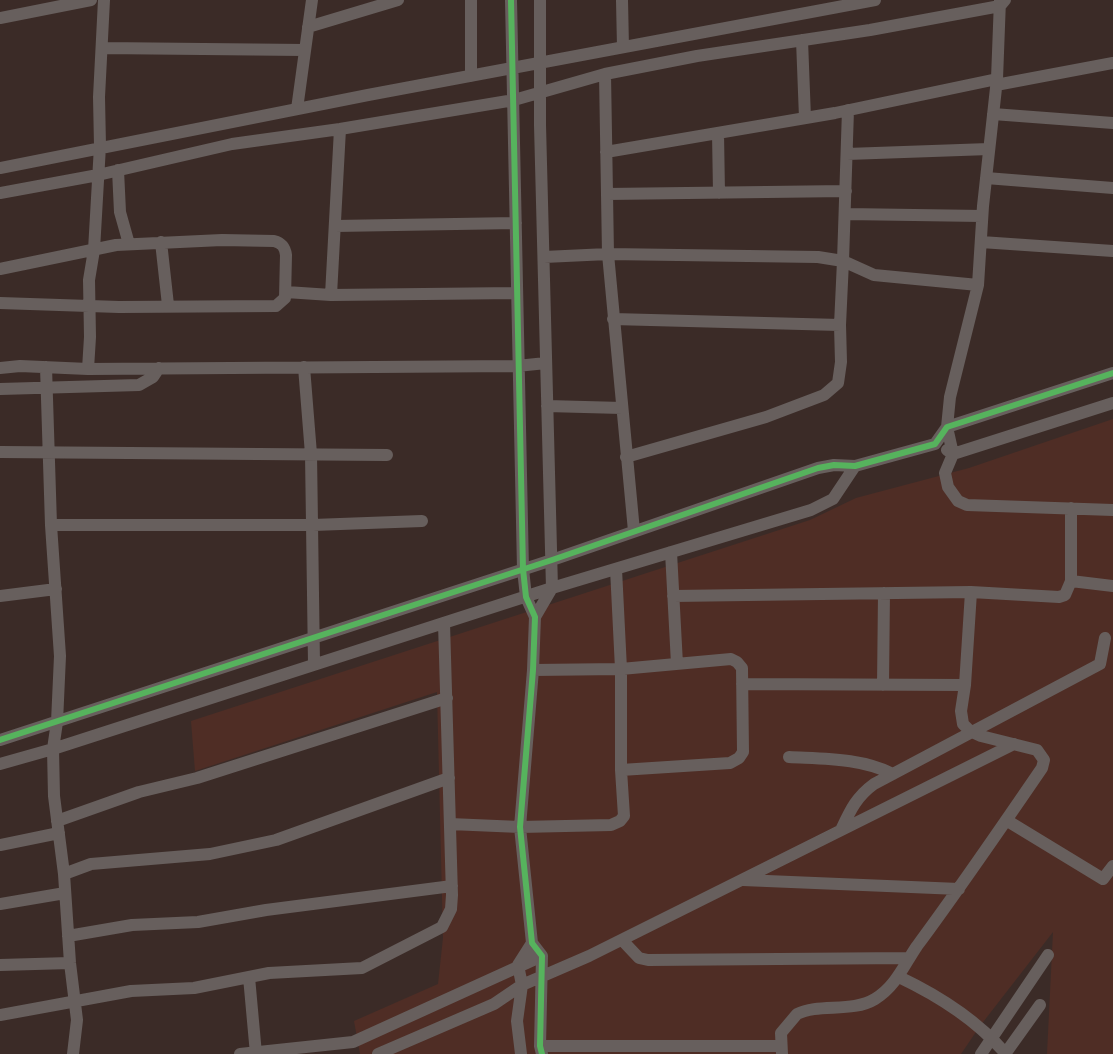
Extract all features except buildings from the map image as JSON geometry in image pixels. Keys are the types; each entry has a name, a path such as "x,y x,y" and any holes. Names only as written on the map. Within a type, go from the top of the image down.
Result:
{"street":[{"path":"0,18 91,0"},
{"path":"88,369 90,337 88,305 94,250 100,146 99,97 104,0"},
{"path":"297,109 312,0"},
{"path":"308,27 398,0"},
{"path":"471,0 471,76"},
{"path":"511,0 517,366 523,569 526,597 535,616 533,670 520,827 532,943 542,956 541,1050 782,1050 781,1033 797,1014 865,1004 884,992 899,977 908,958 959,889 1042,768 1044,760 1037,750 973,732 963,724 961,711 965,686 971,592"},
{"path":"535,616 552,588 540,93 540,0"},
{"path":"622,0 624,47"},
{"path":"1,165 624,47 822,5 875,0"},
{"path":"0,193 98,175 232,144 514,100 605,74 697,56 802,40 1002,2 997,82 982,216 978,285 950,397 947,427 953,454 945,473 948,488 958,501 967,505 1113,510"},
{"path":"802,40 806,118"},
{"path":"102,48 304,50"},
{"path":"606,152 1113,62"},
{"path":"605,74 608,254 634,531"},
{"path":"626,457 766,417 824,395 838,383 841,374 840,326 846,214 848,110"},
{"path":"993,114 1113,123"},
{"path":"331,295 340,128"},
{"path":"718,133 719,193"},
{"path":"847,154 989,149"},
{"path":"118,170 120,212 128,244"},
{"path":"986,178 1113,188"},
{"path":"607,194 846,191"},
{"path":"846,214 982,216"},
{"path":"335,226 516,223"},
{"path":"0,269 128,244 160,242 222,240 280,243 285,248 286,255 286,292 284,300 271,306 168,305 119,307 0,304"},
{"path":"160,242 168,305"},
{"path":"981,242 1113,252"},
{"path":"544,257 608,254 818,258 843,261 874,275 978,285"},
{"path":"286,292 331,295 516,293"},
{"path":"613,318 840,326"},
{"path":"0,368 517,366 546,363"},
{"path":"46,367 51,525 60,656 58,722 53,749 54,796 66,893 70,964 77,1020 73,1054"},
{"path":"304,367 311,454 314,664"},
{"path":"0,388 47,389 139,385 153,377 160,368"},
{"path":"0,740 552,560 818,468 834,465 855,466 935,444 947,427 1113,373"},
{"path":"935,444 953,454 1113,403"},
{"path":"548,406 622,408"},
{"path":"0,452 387,455"},
{"path":"0,764 53,749 552,588 811,510 833,499 855,466"},
{"path":"673,596 971,592 1059,597 1065,595 1071,581 1071,508"},
{"path":"51,525 312,525 422,521"},
{"path":"671,552 677,664"},
{"path":"450,824 520,827 611,826 620,821 624,816 621,770 621,669 616,569"},
{"path":"1071,581 1113,586"},
{"path":"0,596 56,589"},
{"path":"883,685 884,594"},
{"path":"0,1015 131,991 194,988 270,973 362,968 442,927 451,909 452,886 444,622"},
{"path":"841,830 852,805 860,794 893,774 1100,664 1105,638"},
{"path":"533,670 621,669 731,659 737,662 742,668 743,752 738,758 730,763 621,770"},
{"path":"742,684 965,686"},
{"path":"0,844 58,827 138,792 198,778 446,698"},
{"path":"378,1054 494,1004 522,985 622,940 1014,744"},
{"path":"789,757 851,761 874,766 893,774"},
{"path":"64,874 91,864 210,854 276,840 449,778"},
{"path":"1006,820 1103,879 1113,866"},
{"path":"741,880 959,889"},
{"path":"68,936 132,925 198,922 266,910 452,886"},
{"path":"0,904 66,893"},
{"path":"622,940 639,958 648,960 908,958"},
{"path":"521,1054 517,1021 522,985 518,966 532,943"},
{"path":"982,1054 1048,954"},
{"path":"240,1054 353,1042 542,956"},
{"path":"0,965 70,964"},
{"path":"249,977 256,1053"},
{"path":"899,977 938,995 992,1038 1005,1054 1040,1005"}],"shaded area":[{"path":"1113,419 1113,1054 1047,1054 1053,932 980,1026 961,1054 360,1054 354,1021 438,984 443,938 437,692 195,771 191,721 810,520 856,498 969,468"}],"cycle path":[{"path":"511,0 523,569 526,597 535,617 533,670 520,827 532,943 542,956 540,1046 542,1054"},
{"path":"0,740 552,560 818,468 834,465 855,466 935,444 947,427 1113,373"}]}
